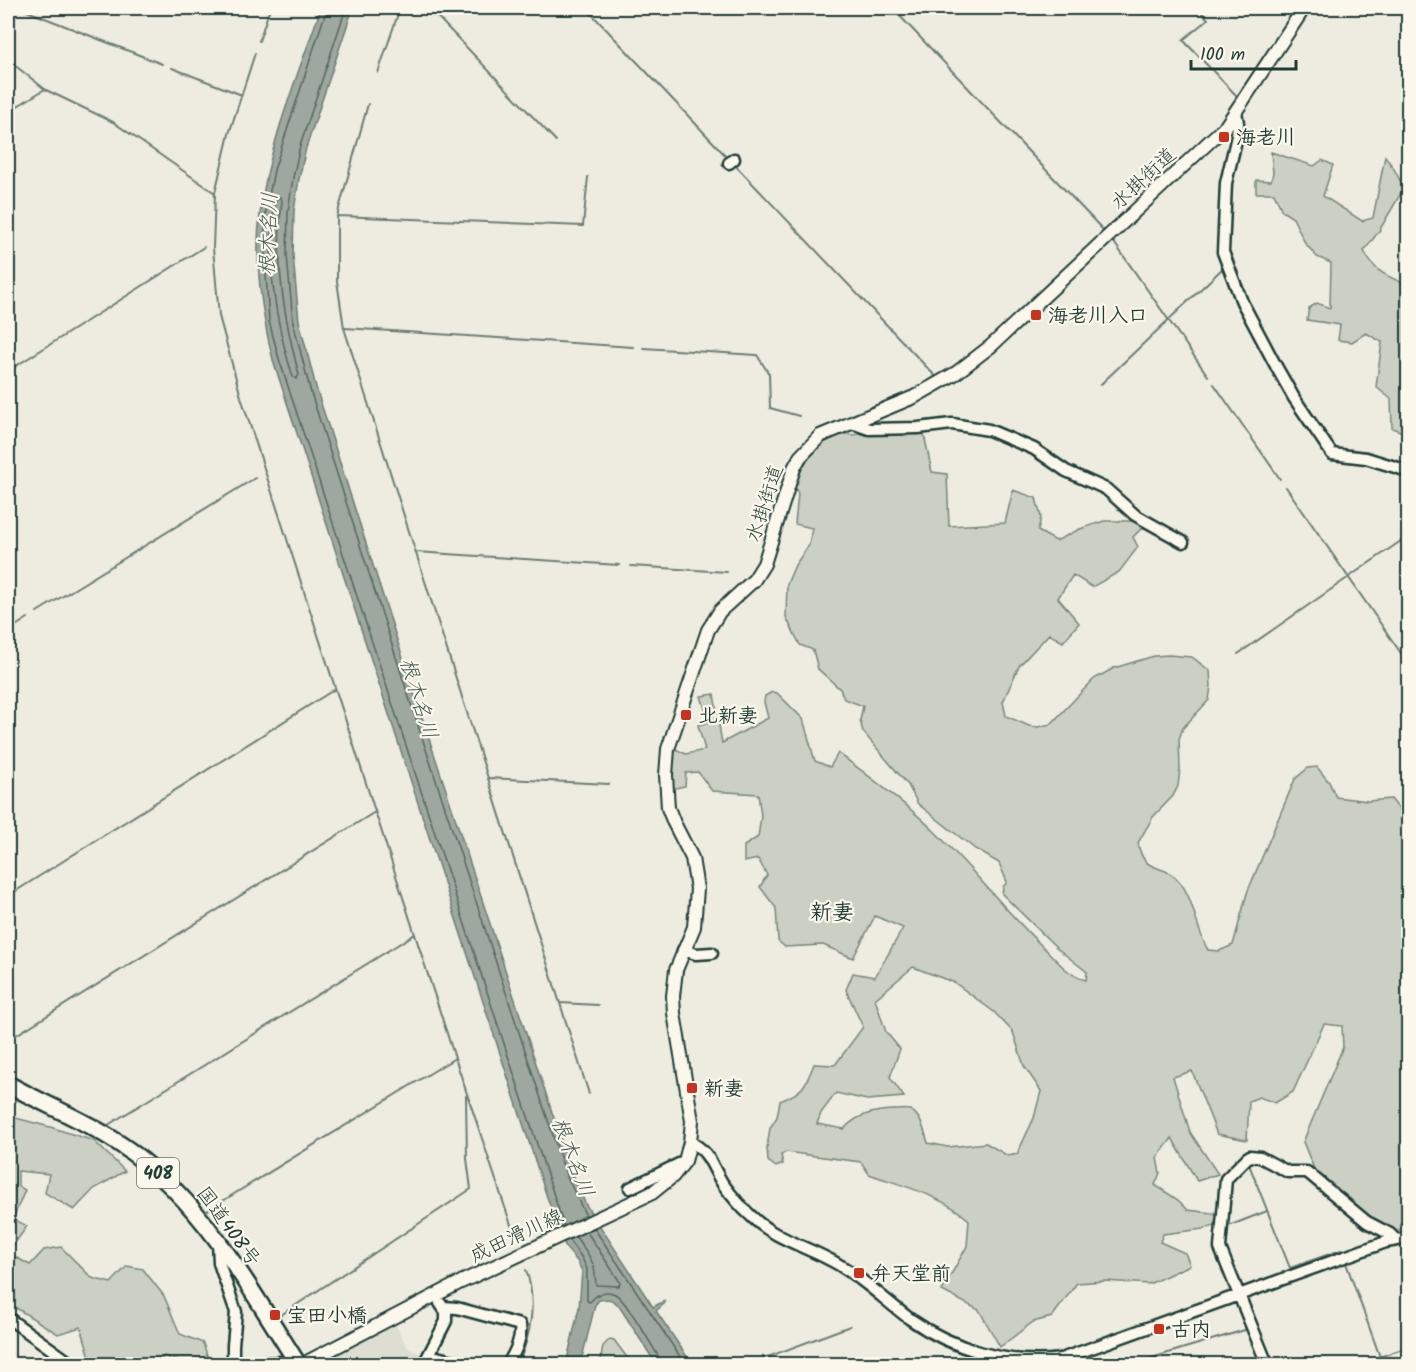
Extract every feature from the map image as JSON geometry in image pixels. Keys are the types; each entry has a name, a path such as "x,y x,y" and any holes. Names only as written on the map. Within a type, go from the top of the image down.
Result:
{"highway":[{"name":"国道408号","path":"8,1084 115,1141 174,1188 218,1240 298,1363"}],"main road":[{"name":"水掛街道","path":"652,1194 673,1176 685,1161 692,1121 673,996 676,970 694,927 697,889 692,858 668,808 666,775 668,749 698,657 714,619 754,579 764,564 794,468 820,436 914,397 939,384 979,356 1226,126 1304,8"},
{"name":"成田滑川線","path":"436,1296 461,1282 652,1194"},
{"path":"298,1363 436,1296"}],"street":[{"path":"1236,112 1237,136 1226,183 1223,252 1242,302 1294,398 1332,454 1366,458 1408,471"},
{"path":"852,423 869,429 918,428 952,424 988,430 1034,449 1066,471 1106,489 1136,515 1183,542"},
{"path":"683,950 696,954 712,953"},
{"path":"690,1142 702,1148 728,1192 750,1216 770,1232 841,1266 911,1319 949,1341 978,1352 1043,1363 1061,1359 1395,1239 1408,1238"},
{"path":"1268,1365 1220,1248 1226,1179 1250,1156 1260,1157 1288,1172 1307,1172 1367,1222 1395,1239"},
{"path":"630,1188 685,1161"},
{"path":"218,1240 219,1263 236,1312 233,1365"},
{"path":"436,1296 446,1312 446,1321 427,1360 465,1365"},
{"path":"443,1307 457,1308 520,1325 521,1334 518,1345 508,1365"},
{"path":"8,1318 72,1365"},
{"path":"249,1365 298,1363"}],"shaded area":[{"path":"1271,152 1314,166 1322,160 1333,165 1323,196 1362,221 1373,218 1385,156 1404,188 1379,231 1364,251 1377,269 1408,285 1408,434 1392,428 1391,399 1376,387 1382,342 1366,333 1352,342 1338,340 1340,325 1307,320 1309,308 1317,303 1330,308 1331,263 1317,257 1305,243 1293,218 1282,211 1274,193 1256,193 1256,180 1271,181 1273,173"},
{"path":"870,432 924,434 932,472 947,474 949,526 1005,523 1013,490 1036,498 1041,517 1038,531 1056,541 1080,529 1104,521 1142,521 1149,528 1141,529 1133,537 1138,547 1119,572 1092,587 1073,575 1058,598 1079,623 1063,642 1049,634 1019,666 1003,702 1006,716 1029,726 1038,727 1051,724 1094,679 1114,668 1154,656 1169,655 1192,657 1210,671 1209,700 1183,728 1179,739 1178,786 1173,796 1153,817 1138,843 1141,853 1149,864 1173,875 1184,888 1208,950 1219,951 1233,945 1247,893 1295,779 1308,768 1317,767 1329,782 1336,797 1368,801 1391,799 1408,820 1408,1232 1378,1225 1317,1176 1303,1142 1343,1047 1342,1026 1324,1024 1293,1092 1275,1103 1259,1097 1249,1101 1247,1140 1217,1134 1192,1071 1173,1077 1190,1132 1218,1174 1197,1181 1172,1138 1157,1158 1160,1173 1155,1185 1178,1200 1188,1210 1219,1214 1219,1225 1163,1234 1160,1242 1185,1253 1190,1265 1149,1284 1105,1281 1077,1283 1052,1317 1033,1322 1000,1347 979,1310 942,1291 967,1246 969,1220 958,1211 908,1187 869,1174 861,1162 786,1152 781,1155 783,1164 776,1167 768,1161 770,1128 777,1117 780,1101 794,1095 802,1088 814,1064 835,1065 863,1027 846,990 853,973 875,977 903,928 875,916 853,958 823,945 785,947 778,941 776,908 760,887 767,875 758,859 744,862 744,846 758,837 761,816 758,794 712,791 698,772 686,773 685,786 670,789 673,748 686,754 705,750 698,725 709,722 701,696 714,694 722,743 768,718 764,702 765,696 772,692 777,693 803,719 815,761 830,767 838,753 884,787 942,839 1028,932 1063,966 1074,975 1086,980 1087,972 1058,949 1002,894 1007,882 999,863 975,849 918,804 908,785 863,732 860,720 863,706 844,699 840,689 818,669 813,650 800,645 786,617 787,584 795,565 809,545 812,528 795,524 798,494 795,487 809,458 824,443 842,433 853,435","holes":["913,967 955,983 994,1012 1013,1032 1024,1066 1041,1091 1034,1118 1017,1154 1008,1156 986,1143 948,1147 928,1143 920,1120 914,1112 909,1110 868,1114 855,1120 844,1129 817,1124 821,1113 836,1093 867,1100 904,1097 890,1077 900,1049 886,1032 875,999"]},
{"path":"8,1116 94,1141 125,1171 94,1189 74,1210 45,1193 49,1174 18,1171 18,1186 25,1190 13,1219 27,1226 8,1253"},
{"path":"61,1247 92,1278 111,1283 127,1266 143,1269 164,1296 180,1334 203,1343 210,1364 186,1364 164,1356 157,1364 92,1364 81,1327 58,1334 8,1303 8,1253 30,1265 44,1250"},
{"path":"394,1322 408,1348 423,1355 419,1364 314,1364"},
{"path":"610,1339 614,1340 632,1364 600,1364 603,1346"}],"water":[{"name":"根木名川","path":"321,8 353,8 306,148 294,211 293,256 299,321 317,391 572,1173 586,1205 653,1307 664,1301 665,1303 656,1311 692,1364 656,1364 619,1306 612,1300 605,1299 599,1300 595,1305 583,1354 578,1364 566,1364 579,1308 582,1271 566,1248 547,1197 273,360 260,288 258,232 260,214 277,135"}],"waterway":[{"path":"259,41 270,8"},
{"path":"378,73 400,8"},
{"path":"429,8 556,141"},
{"path":"586,8 728,158"},
{"path":"1197,8 1208,19 1183,40 1236,95"},
{"path":"22,9 162,64"},
{"path":"897,13 1105,232"},
{"path":"255,53 229,134 215,193 213,248 219,316 241,397 513,1231"},
{"path":"8,60 46,90 113,122 215,193"},
{"path":"172,68 242,95"},
{"path":"8,112 45,89"},
{"path":"368,104 337,216 337,281 344,328 589,1094"},
{"path":"734,164 937,378"},
{"path":"338,216 583,226 588,177"},
{"path":"1113,241 1208,376"},
{"path":"8,371 204,247"},
{"path":"1101,384 1223,268"},
{"path":"345,328 633,347"},
{"path":"643,348 757,355 769,374 770,408 799,416"},
{"path":"1214,384 1280,479"},
{"path":"37,612 255,478"},
{"path":"1286,487 1405,659"},
{"path":"1238,654 1408,536"},
{"path":"416,552 619,565"},
{"path":"631,566 727,572"},
{"path":"8,631 28,618"},
{"path":"8,896 335,689"},
{"path":"488,778 609,784"},
{"path":"8,1040 375,812"},
{"path":"108,1125 415,934"},
{"path":"560,1003 598,1005"},
{"path":"208,1210 455,1058"},
{"path":"281,1315 471,1189 467,1159 466,1096"},
{"path":"1248,1162 1290,1268 1341,1250"},
{"path":"1226,1227 1267,1211"},
{"path":"1346,1263 1380,1357"},
{"path":"518,1364 531,1318 531,1294 526,1270"},
{"path":"749,1364 850,1326"},
{"path":"1117,1364 1145,1360 1248,1329"},
{"path":"1359,1364 1408,1347"},
{"path":"1065,1364 1074,1361 1098,1364"}],"place":[{"name":"海老川","path":"1224,137"},
{"name":"海老川入口","path":"1036,315"},
{"name":"北新妻","path":"686,715"},
{"name":"新妻","path":"692,1088"},
{"name":"弁天堂前","path":"859,1273"},
{"name":"宝田小橋","path":"275,1315"},
{"name":"古内","path":"1159,1329"}],"district":[{"name":"新妻","path":"832,911"}]}
